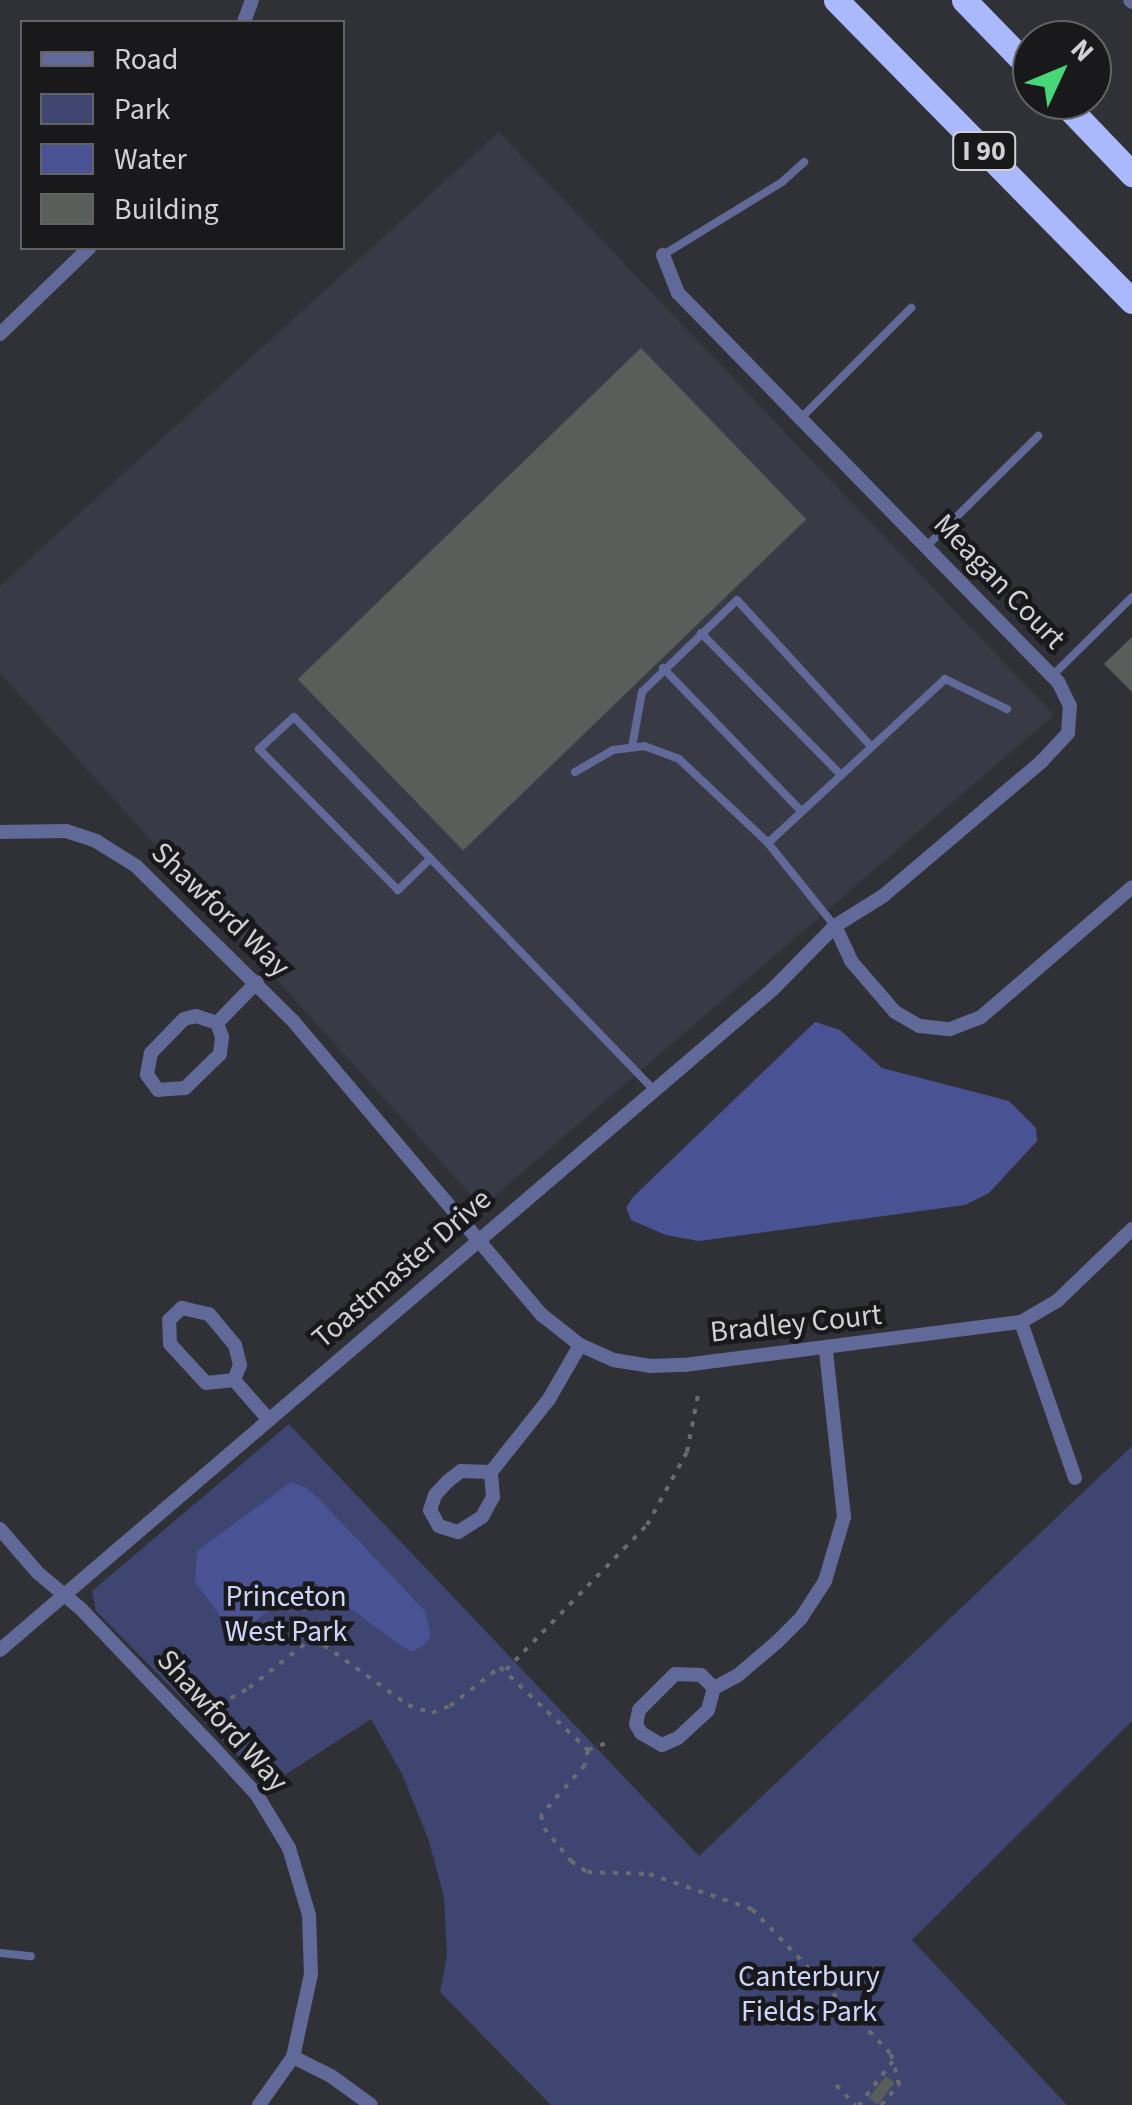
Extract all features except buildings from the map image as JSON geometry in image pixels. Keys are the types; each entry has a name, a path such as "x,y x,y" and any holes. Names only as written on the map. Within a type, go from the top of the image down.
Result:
{"highway":[{"name":"I 90","path":"836,0 1132,301"},
{"path":"964,0 1012,49"},
{"path":"1079,120 1132,174"}],"street":[{"path":"0,334 88,250"},
{"name":"Meagan Court","path":"663,255 678,292 1052,676 1070,706 1070,724 1063,742 883,896 835,926"},
{"name":"Shawford Way","path":"0,832 66,830 116,852 136,866 256,982 480,1239"},
{"path":"835,926 851,961 895,1012 919,1026 950,1029 981,1016 1132,887"},
{"name":"Toastmaster Drive","path":"0,1650 773,988 835,926"},
{"path":"217,1023 256,982"},
{"path":"196,1016 217,1023 222,1037 220,1054 211,1065 186,1088 172,1093 152,1085 146,1065 163,1038 184,1020 196,1016"},
{"name":"Bradley Court","path":"480,1239 542,1315 580,1345 613,1360 650,1366 826,1350 1021,1322 1057,1301 1132,1229"},
{"path":"190,1307 216,1321 240,1356 234,1380 206,1383 182,1359 168,1336 169,1320 175,1313 190,1307"},
{"path":"1021,1322 1076,1478"},
{"path":"491,1472 473,1468 448,1480 430,1510 439,1526 458,1532 482,1517 493,1497 491,1472 549,1400 580,1345"},
{"path":"714,1688 691,1672 675,1674 639,1710 636,1724 654,1743 670,1744 708,1710 714,1688 755,1662 800,1618 834,1560 844,1496 826,1350"},
{"path":"234,1380 269,1420"},
{"name":"Shawford Way","path":"0,1528 38,1573 65,1594 257,1795 289,1848 310,1916 312,1946 306,2008 292,2057 259,2105"},
{"path":"292,2057 331,2076 371,2105"}],"lane":[{"path":"663,255 782,182 804,162"},
{"path":"800,418 912,308"},
{"path":"926,546 1038,436"},
{"path":"1052,676 1132,597"},
{"path":"632,748 642,692 737,600 870,745"},
{"path":"700,632 840,774"},
{"path":"663,668 801,810"},
{"path":"768,843 945,679 1007,709"},
{"path":"430,858 398,890 259,750 294,716 654,1090"},
{"path":"575,772 613,750 644,746 679,759 768,843 835,926"},
{"path":"0,1953 31,1956"}],"path":[{"path":"506,1670 646,1525 688,1452 698,1395"},
{"path":"208,1712 250,1688 307,1642 324,1646 408,1705 432,1713 450,1706 495,1669 506,1670 588,1750"},
{"path":"588,1750 612,1741"},
{"path":"588,1750 585,1765 541,1816 544,1828 571,1861 587,1872 649,1874 752,1909 876,2034 893,2062 899,2085 881,2105"},
{"path":"836,2085 857,2105 893,2062"}],"shaded area":[{"path":"499,132 1054,715 482,1207 0,673 0,586"}],"green space":[{"path":"289,1424 699,1856 1132,1446 1132,1721 912,1940 1067,2105 551,2105 440,1992 447,1955 444,1897 429,1841 402,1774 371,1719 268,1786 96,1611 92,1591"}],"water":[{"path":"815,1022 840,1030 882,1068 1009,1101 1036,1128 1037,1141 989,1193 965,1205 699,1241 666,1235 631,1220 626,1208 633,1197"},
{"path":"291,1482 307,1488 322,1502 425,1611 431,1636 423,1646 412,1652 403,1647 314,1582 305,1581 246,1629 228,1625 221,1617 195,1582 197,1551"}],"park label":[{"name":"Princeton West Park","path":"286,1614"},
{"name":"Canterbury Fields Park","path":"809,1994"}]}
